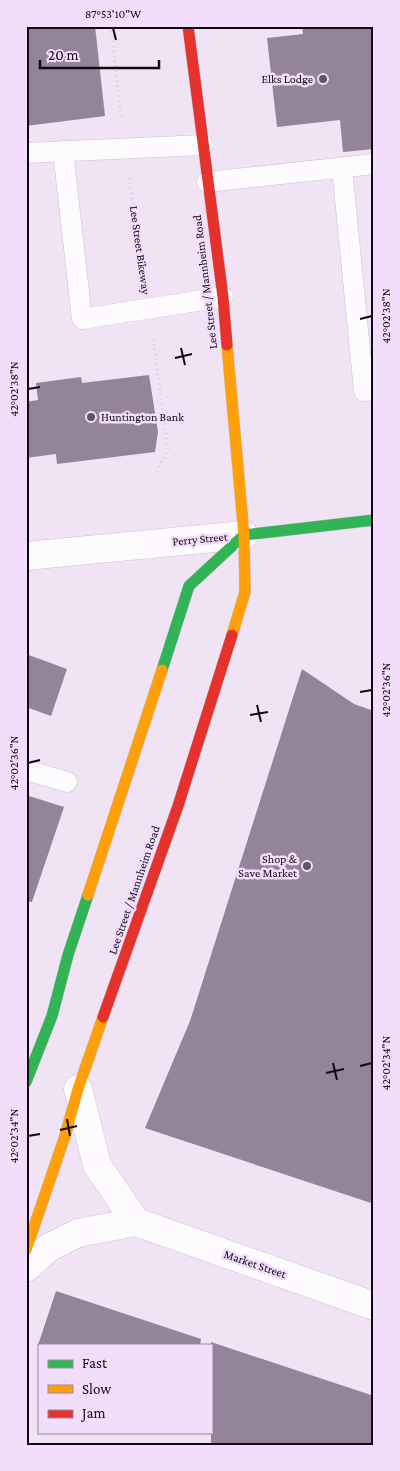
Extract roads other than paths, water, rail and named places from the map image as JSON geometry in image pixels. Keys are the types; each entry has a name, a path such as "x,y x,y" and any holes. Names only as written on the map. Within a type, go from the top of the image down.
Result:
{"main road":[{"name":"Lee Street / Mannheim Road","path":"26,1250 65,1136 78,1089 178,806 245,592 244,535 223,297 188,26"},
{"path":"194,70 197,26"},
{"name":"Perry Street","path":"244,535 374,520"},
{"path":"26,1082 52,1016 68,955 189,586 244,535"}],"street":[{"name":"Perry Street","path":"26,556 244,535"},
{"path":"78,1089 97,1165 136,1222"},
{"name":"Market Street","path":"26,1268 48,1248 78,1232 136,1222 374,1306"}],"lane":[{"path":"26,153 203,145"},
{"path":"63,151 82,319 223,297"},
{"path":"207,182 374,164"},
{"path":"342,168 364,391 374,390"},
{"path":"26,770 67,782"}],"place":[{"name":"Elks Lodge","path":"323,79"},
{"name":"Huntington Bank","path":"91,417"},
{"name":"Shop & Save Market","path":"307,866"}]}
